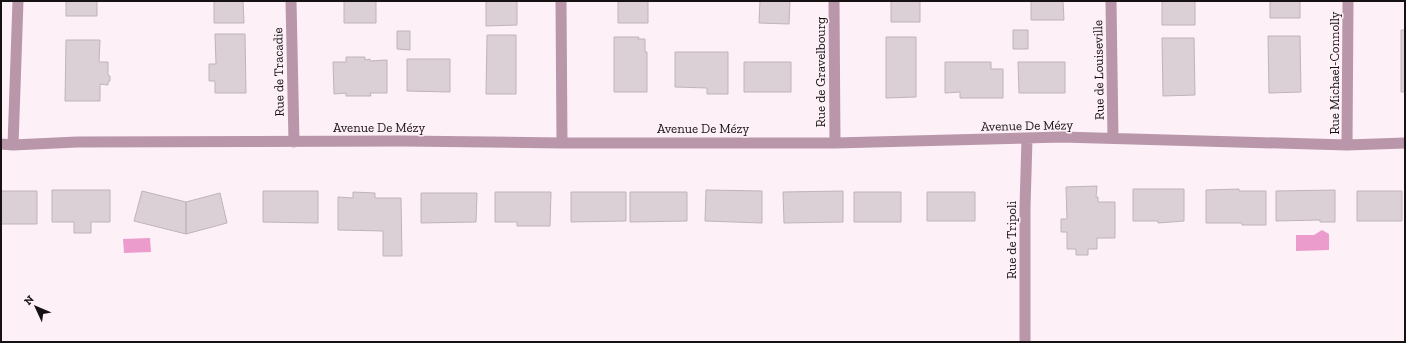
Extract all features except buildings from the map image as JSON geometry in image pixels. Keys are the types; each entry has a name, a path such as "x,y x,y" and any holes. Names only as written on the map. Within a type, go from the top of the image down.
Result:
{"street":[{"path":"13,145 18,1"},
{"name":"Rue de Tracadie","path":"291,1 294,142"},
{"path":"561,1 562,143"},
{"name":"Rue de Gravelbourg","path":"834,1 835,143"},
{"name":"Rue de Louiseville","path":"1111,1 1113,138"},
{"name":"Rue Michael-Connolly","path":"1347,145 1348,1"},
{"name":"Avenue De Mézy","path":"1,144 13,145 77,142 404,141 562,143 835,143 1062,138 1113,138 1347,145 1405,143"},
{"name":"Rue de Tripoli","path":"1024,342 1027,139"}],"shaded area":[{"path":"1322,230 1329,234 1329,250 1296,251 1296,235 1314,235"},
{"path":"150,238 151,252 124,253 123,239"}]}
